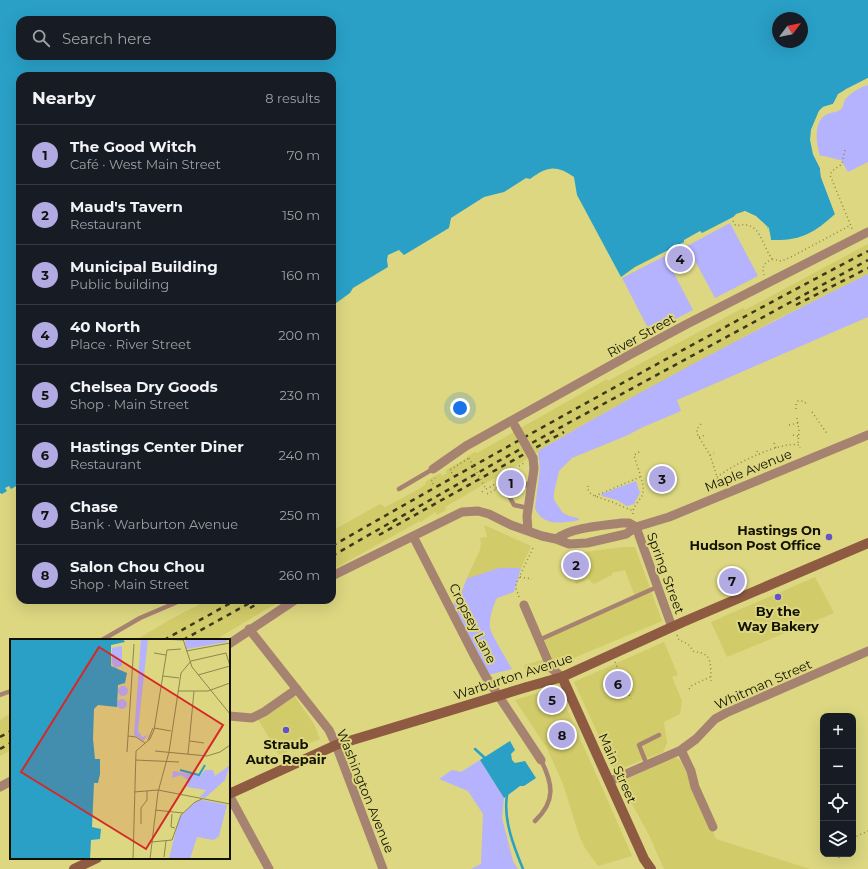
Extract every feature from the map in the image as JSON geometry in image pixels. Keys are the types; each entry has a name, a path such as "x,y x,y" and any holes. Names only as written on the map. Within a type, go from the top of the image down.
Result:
{"street":[{"name":"River Street","path":"435,473 466,446 513,423 687,324 868,232"},
{"path":"513,423 534,469 528,508 528,531"},
{"name":"Maple Avenue","path":"336,574 453,515 468,511 478,511 489,514 511,525 568,544 587,543 626,534 636,527 669,517 868,435"},
{"path":"556,539 574,530 622,523 636,527"},
{"name":"Spring Street","path":"636,527 657,587 675,631"},
{"name":"Cropsey Lane","path":"413,536 486,677 541,760"},
{"name":"Warburton Avenue","path":"230,794 336,745 562,677 675,631 868,543"},
{"path":"522,603 551,668 562,677"},
{"path":"230,643 249,629 289,604"},
{"name":"Washington Avenue","path":"249,629 329,730 383,869"},
{"name":"Whitman Street","path":"610,781 681,750 696,739 715,719 726,713 868,651"},
{"name":"Main Street","path":"562,677 644,859 650,869"},
{"path":"230,716 252,718 264,712 296,689"},
{"path":"681,750 691,771 695,787 713,827"},
{"path":"0,787 10,782"},
{"path":"230,796 269,869"},
{"path":"74,869 95,859"}],"lane":[{"path":"399,489 435,473"},
{"path":"528,508 514,506 510,501 510,498 512,493 532,482"},
{"path":"539,640 657,587"},
{"path":"104,639 140,618 171,604"},
{"path":"0,695 10,691"},
{"path":"646,765 639,745 659,735"},
{"path":"535,821 545,809 551,793 550,782 541,760"}],"path":[{"path":"845,150 842,164 832,171 830,175 857,238"},
{"path":"733,221 736,226 749,224 756,230 772,259 781,261 792,257 851,225"},
{"path":"768,284 762,269 764,264 772,259"},
{"path":"796,409 796,404 798,401 803,401 807,404"},
{"path":"812,412 828,435"},
{"path":"797,418 798,445 800,448"},
{"path":"789,425 798,423"},
{"path":"701,424 697,430 699,437 710,455 719,483"},
{"path":"793,434 798,436"},
{"path":"699,437 706,435"},
{"path":"774,443 776,448"},
{"path":"717,477 729,468 776,448 788,445 798,445"},
{"path":"632,511 643,494 644,486 634,455 641,451"},
{"path":"757,451 759,455"},
{"path":"710,455 714,453"},
{"path":"452,473 450,470 469,458 484,490 494,485 497,488 487,494"},
{"path":"519,466 530,460"},
{"path":"433,484 431,480 435,473"},
{"path":"595,496 640,477"},
{"path":"588,486 587,488 589,491 595,496 632,511 633,514"},
{"path":"522,603 516,588 533,548"},
{"path":"520,577 532,579"},
{"path":"675,631 679,640 688,644 694,652 708,657 710,663 710,681"},
{"path":"615,662 631,699"},
{"path":"689,690 691,686 710,676"},
{"path":"856,837 868,831"}],"shaded area":[{"path":"868,85 868,162 848,172 841,160 820,156 817,145 819,122 827,114 836,112 842,108 849,95"},
{"path":"730,223 758,276 715,298 687,246"},
{"path":"868,244 868,274 775,320 609,410 445,507 446,510 437,515 435,512 421,522 420,521 336,568 336,529 380,504 385,507 419,489 426,484 425,482 440,473 442,476 447,473 446,470 475,452 477,453 607,379 608,381 743,308 745,310"},
{"path":"665,256 693,310 650,332 622,278"},
{"path":"868,274 868,317 677,400 681,411 572,458 559,471 554,492 554,499 563,513 578,518 579,520 560,523 548,521 538,514 535,508 540,469 538,451 619,404 784,316"},
{"path":"636,481 640,493 634,504 627,506 617,500 602,496 601,494"},
{"path":"484,525 531,546 521,568 499,568 469,579 467,578 480,550 480,538 487,537"},
{"path":"635,547 662,621 545,670 527,676 524,665 552,657 544,639 636,599 625,570 612,573 612,575 594,584 588,579 576,584 567,557 585,552"},
{"path":"499,568 521,568 514,592 497,598 490,620 491,631 512,669 488,675 453,604 459,599 467,578"},
{"path":"815,577 834,613 727,657 711,622"},
{"path":"200,604 275,604 217,639 138,639"},
{"path":"664,642 678,675 672,677 682,701 680,714 664,722 667,743 663,752 615,771 574,682"},
{"path":"557,687 632,856 598,866 585,848 579,835 563,784 547,748 515,700"},
{"path":"293,694 314,724 320,739 279,755 258,719"},
{"path":"10,714 10,751 0,756 0,720"},
{"path":"675,758 680,760 716,839 810,869 664,869 649,835 619,782"},
{"path":"480,760 504,798 502,818 513,861 518,869 471,869 481,864 483,814 468,791 439,779 452,770 461,772"}],"water":[{"path":"0,0 868,0 868,78 838,94 833,104 823,107 819,111 811,130 813,154 820,168 821,177 835,214 813,231 791,239 771,240 766,225 745,211 702,233 700,231 684,240 684,242 635,267 621,277 577,195 574,177 562,170 547,169 530,179 526,178 504,192 484,197 451,218 449,228 404,255 399,250 388,255 388,267 353,288 350,293 336,303 336,72 16,72 16,486 11,489 9,486 5,488 7,491 2,494 0,493"},
{"path":"510,741 515,750 511,754 512,760 515,763 525,761 536,778 524,786 520,786 504,798 480,760"}],"pier":[{"path":"868,78 868,80 840,95 834,106 820,112 813,130 812,140 815,153 822,168 826,186 836,208 837,215 835,214 821,177 820,168 813,154 810,140 811,130 819,111 823,107 833,104 839,94"},
{"path":"745,211 756,216 769,228 771,242 769,241 768,228 755,218 745,213 740,214 731,220 736,214"}],"waterway":[{"path":"475,749 486,759"},
{"path":"506,793 510,833 523,869"}],"railway":[{"path":"336,544 598,396 868,251"},
{"path":"336,554 495,463 868,260"},
{"path":"796,305 868,268"},
{"path":"379,535 564,432"},
{"path":"166,639 229,604"},
{"path":"185,639 248,604"},
{"path":"250,608 257,604"},
{"path":"0,737 10,732"},
{"path":"0,749 10,744"}],"place":[{"name":"40 North","path":"680,259"},
{"name":"Municipal Building","path":"662,479"},
{"name":"The Good Witch","path":"511,483"},
{"name":"Hastings On Hudson Post Office","path":"829,537"},
{"name":"Maud's Tavern","path":"576,565"},
{"name":"Chase","path":"732,581"},
{"name":"By the Way Bakery","path":"778,597"},
{"name":"Hastings Center Diner","path":"618,684"},
{"name":"Chelsea Dry Goods","path":"552,700"},
{"name":"Straub Auto Repair","path":"286,730"},
{"name":"Salon Chou Chou","path":"562,735"}]}
